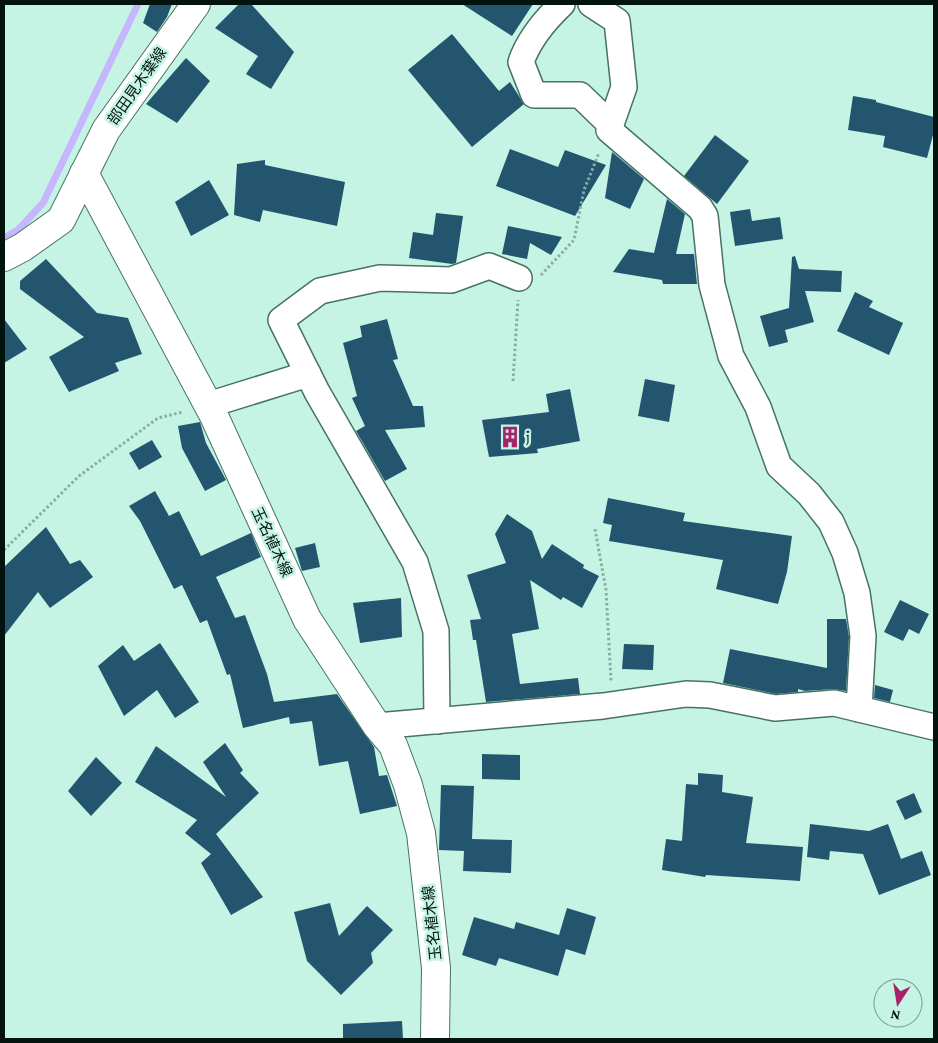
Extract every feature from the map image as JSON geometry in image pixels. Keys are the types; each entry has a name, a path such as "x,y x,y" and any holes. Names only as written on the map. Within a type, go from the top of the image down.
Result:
{"main road":[{"name":"部田見木葉線","path":"84,172 106,130 196,4"},
{"path":"4,257 23,247 61,220 84,172"},
{"name":"玉名植木線","path":"84,172 208,405 307,619 393,746 408,785 421,833 436,968 434,1039"}],"street":[{"path":"562,4 542,23 525,51 521,62 534,95 580,95 610,128 700,208 705,216 712,284 731,356 758,406 779,466 809,494 831,522 845,553 856,592 863,636 859,709"},
{"path":"591,4 617,21 624,87 610,128"},
{"path":"438,721 436,632 415,562 308,374 281,320 320,291 380,278 451,280 489,266 519,278"},
{"path":"208,405 308,374"},
{"path":"378,726 612,705 686,694 710,695 774,708 834,703 934,727"}],"path":[{"path":"513,381 519,278 538,279 574,240 584,190 610,128"},
{"path":"4,550 79,476 158,418 208,405"},
{"path":"595,529 606,590 612,705"}],"building":[{"path":"150,4 172,4 167,17 157,32 143,23"},
{"path":"239,4 251,4 294,52 271,89 246,74 258,56 215,28"},
{"path":"462,4 533,4 512,36"},
{"path":"452,34 499,91 510,82 524,104 472,147 408,70"},
{"path":"186,58 210,81 177,123 146,104"},
{"path":"853,96 876,100 876,102 934,117 934,131 927,158 883,147 885,136 848,130"},
{"path":"715,135 749,161 717,204 684,176"},
{"path":"510,149 558,167 565,150 606,165 575,216 496,186"},
{"path":"612,152 644,179 630,209 605,198"},
{"path":"265,160 265,165 345,182 337,226 263,210 260,222 234,215 237,164"},
{"path":"209,180 229,215 191,236 175,202"},
{"path":"667,199 685,214 676,254 694,254 697,284 663,284 662,280 613,272 629,249 654,253"},
{"path":"750,209 752,221 780,217 783,239 735,246 730,212"},
{"path":"436,213 463,216 456,263 409,258 413,232 433,235"},
{"path":"508,226 562,237 551,255 530,243 527,259 502,254"},
{"path":"795,256 799,269 842,271 841,292 805,291 814,322 785,330 788,342 769,347 760,316 789,308 792,257"},
{"path":"46,259 97,313 128,318 142,354 115,363 119,371 69,392 49,357 84,337 20,289 20,281"},
{"path":"855,292 873,301 869,307 903,323 889,355 837,331"},
{"path":"4,319 27,349 4,363"},
{"path":"387,319 398,359 393,360 413,406 423,406 425,427 385,430 407,469 385,481 356,431 365,426 352,398 357,396 343,343 362,337 360,326"},
{"path":"645,379 675,385 669,422 638,416"},
{"path":"570,389 580,441 537,449 538,453 489,457 482,420 549,412 546,394"},
{"path":"200,422 206,443 226,480 205,491 182,448 178,426"},
{"path":"152,440 162,457 139,470 129,453"},
{"path":"155,491 169,516 179,511 201,556 251,533 261,557 216,577 235,618 245,615 267,674 274,702 337,694 374,747 379,776 387,775 397,806 360,814 348,761 319,766 312,721 290,724 289,717 243,728 230,674 227,675 207,620 200,623 182,585 174,589 140,521 129,506"},
{"path":"608,498 685,513 683,521 792,536 787,572 778,604 716,589 723,560 609,541 612,525 603,523"},
{"path":"507,514 532,531 542,559 552,544 584,565 583,568 599,576 582,608 563,597 561,600 530,580 539,629 512,634 520,684 578,678 580,694 486,702 476,640 473,640 470,620 481,619 467,575 506,563 495,534"},
{"path":"46,527 70,564 80,560 93,577 50,608 38,592 4,636 4,567"},
{"path":"315,543 320,567 302,571 295,548"},
{"path":"401,598 402,637 360,643 353,603"},
{"path":"900,600 929,614 919,634 909,629 903,641 884,632"},
{"path":"827,619 846,619 849,637 846,691 833,689 805,691 798,689 798,692 776,694 723,683 730,649 827,668"},
{"path":"160,643 199,702 175,718 157,690 124,716 98,666 123,645 134,661"},
{"path":"624,644 654,645 653,670 622,669"},
{"path":"875,685 893,690 890,702 874,698"},
{"path":"225,743 243,770 240,773 259,793 216,834 263,897 231,915 201,863 211,854 185,833 197,820 135,782 156,746 226,797 203,762"},
{"path":"482,754 520,755 520,780 482,779"},
{"path":"96,757 122,783 91,816 68,791"},
{"path":"698,773 723,775 722,792 753,797 746,843 803,847 800,881 706,875 705,877 662,870 666,839 682,841 686,784 698,785"},
{"path":"441,785 474,786 472,839 512,840 511,873 463,871 464,851 439,850"},
{"path":"914,793 922,812 905,820 896,801"},
{"path":"810,824 869,831 888,824 901,859 922,851 931,875 879,895 863,854 830,851 829,860 807,857"},
{"path":"330,903 339,936 367,906 393,930 371,953 373,963 341,995 307,961 294,912"},
{"path":"567,908 596,917 585,955 566,949 558,976 499,958 496,966 462,955 474,917 514,929 516,922 559,935"},
{"path":"402,1021 403,1039 343,1039 343,1024"}],"waterway":[{"path":"4,238 18,230 43,203 138,4"}],"place":[{"name":"j","path":"510,437"}]}
